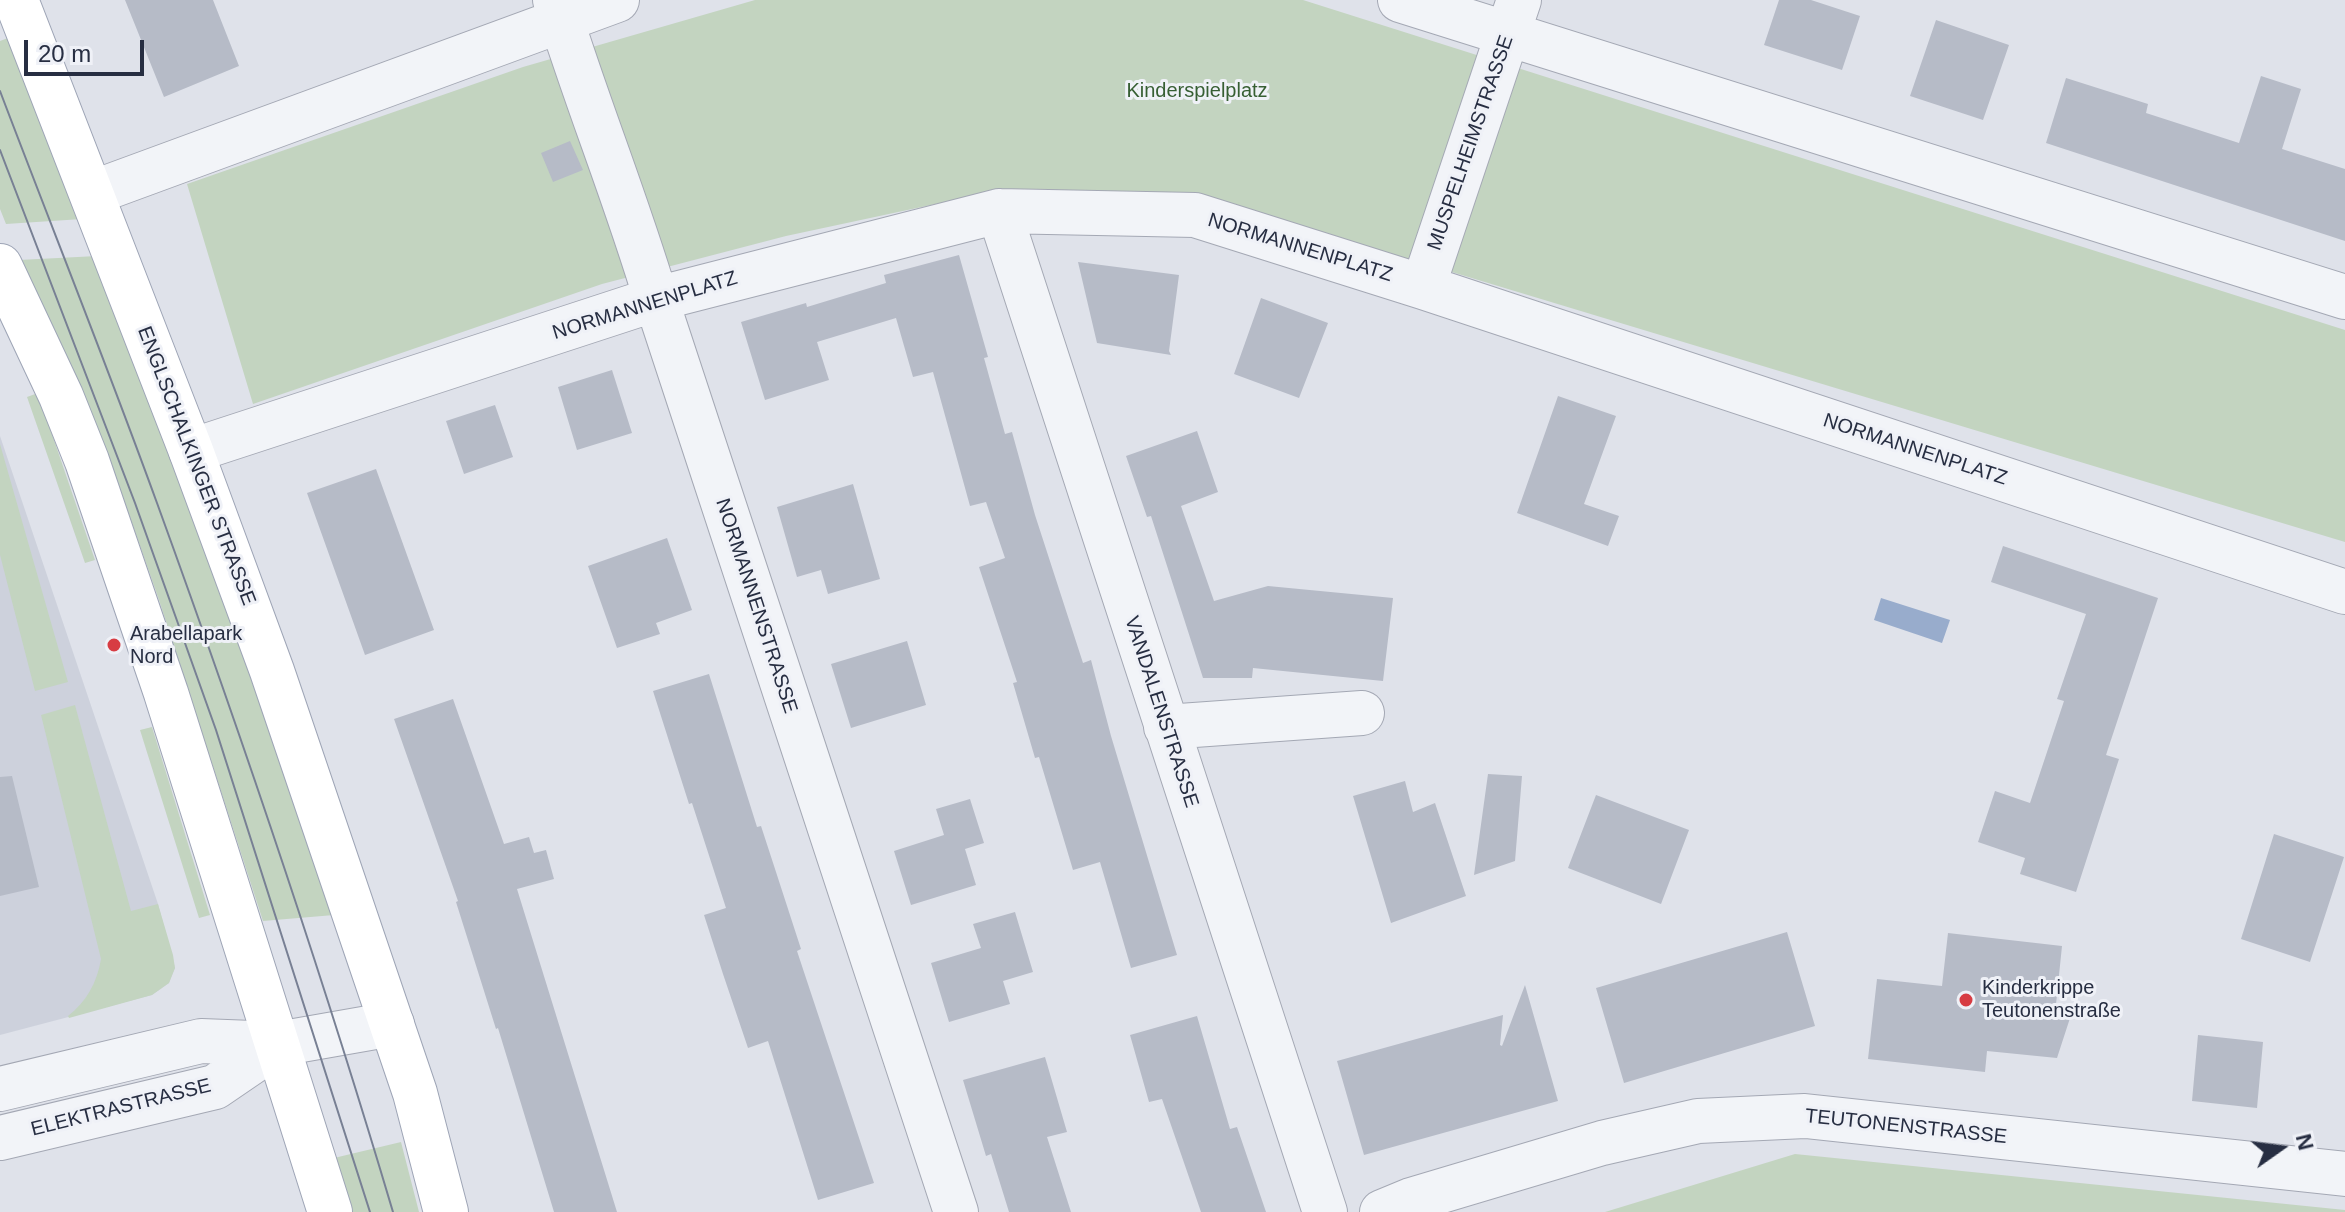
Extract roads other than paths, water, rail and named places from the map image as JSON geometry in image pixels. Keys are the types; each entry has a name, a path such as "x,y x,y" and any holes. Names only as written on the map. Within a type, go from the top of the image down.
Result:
{"main road":[{"name":"ENGLSCHALKINGER STRASSE","path":"16,0 191,451 310,777 415,1093 446,1212"},
{"path":"0,266 61,396 87,461 166,693 330,1212"}],"street":[{"path":"92,193 558,10 617,0"},
{"path":"1400,0 1514,16 2345,297"},
{"name":"NORMANNENSTRASSE","path":"558,10 638,239 956,1212"},
{"name":"MUSPELHEIMSTRASSE","path":"1423,287 1514,16"},
{"name":"NORMANNENPLATZ","path":"191,451 656,299 999,211 1195,215 1423,287 2345,592"},
{"name":"VANDALENSTRASSE","path":"999,211 1325,1212"},
{"path":"1166,727 1362,713"},
{"name":"ELEKTRASTRASSE","path":"0,1089 201,1041 278,1044 392,1024"},
{"name":"ELEKTRASTRASSE","path":"0,1138 215,1087 278,1044"},
{"name":"TEUTONENSTRASSE","path":"1382,1212 1411,1200 1602,1143 1698,1121 1790,1116 2345,1174"}],"water":[{"path":"1881,598 1950,620 1942,643 1874,620"}],"tram line":[{"path":"0,91 138,451 220,679 310,944 393,1212"},
{"path":"0,150 135,503 216,730 370,1212"}],"place":[{"name":"Arabellapark Nord","path":"114,645"},
{"name":"Kinderkrippe Teutonenstraße","path":"1966,1000"}],"park label":[{"name":"Kinderspielplatz","path":"1197,91"}]}
